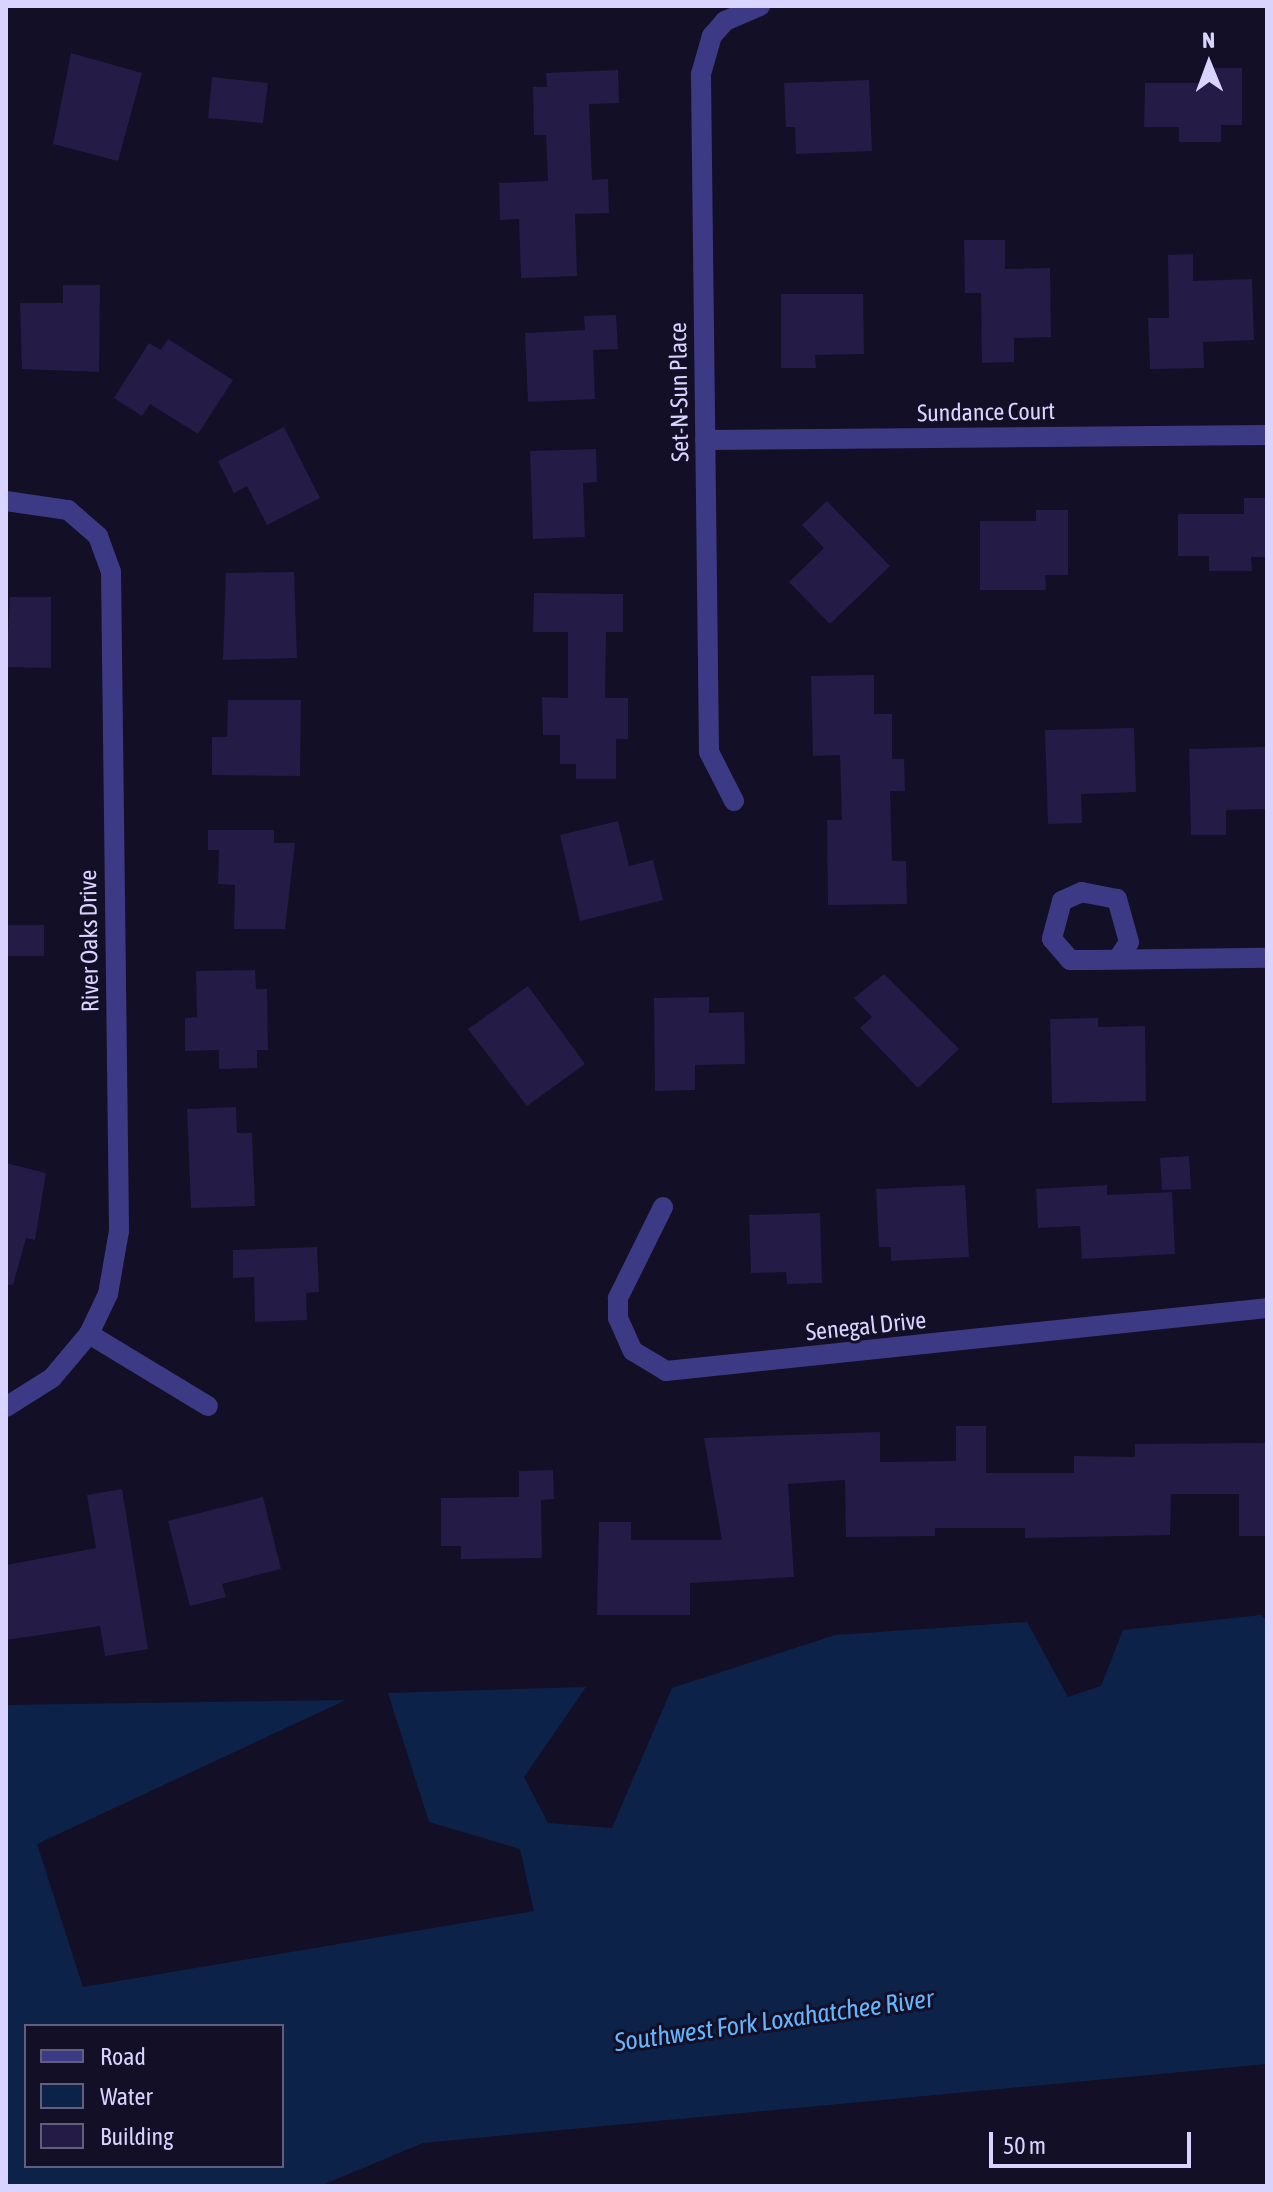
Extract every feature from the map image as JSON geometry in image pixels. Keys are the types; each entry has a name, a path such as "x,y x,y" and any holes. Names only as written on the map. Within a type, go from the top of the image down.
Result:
{"street":[{"name":"Set-N-Sun Place","path":"734,801 709,752 701,74 712,36 725,21 760,6"},
{"name":"Sundance Court","path":"705,440 1267,435"},
{"name":"River Oaks Drive","path":"6,501 68,510 98,536 111,572 119,1231 108,1294 89,1334 52,1378 6,1407"},
{"path":"1118,959 1267,958"},
{"name":"Senegal Drive","path":"663,1207 618,1298 618,1318 633,1351 666,1371 1267,1308"},
{"path":"89,1334 208,1406"}],"water":[{"name":"Southwest Fork Loxahatchee River","path":"1261,1615 1267,1621 1267,2064 423,2143 320,2186 6,2186 6,1705 346,1700 37,1844 83,1987 534,1911 520,1849 429,1822 388,1693 586,1687 524,1777 548,1823 612,1828 672,1688 835,1635 1027,1622 1068,1697 1101,1686 1123,1630"}],"building":[{"path":"71,53 142,73 118,161 53,144"},
{"path":"1210,68 1242,68 1242,125 1221,125 1221,142 1179,142 1179,127 1144,127 1145,83 1210,83"},
{"path":"618,70 619,103 589,104 592,180 608,179 609,213 575,214 577,276 521,278 519,219 500,220 499,183 548,181 546,135 534,135 533,87 547,87 546,73"},
{"path":"212,77 268,83 263,123 208,118"},
{"path":"869,80 872,151 796,154 795,127 786,127 784,83"},
{"path":"964,240 1005,240 1005,269 1050,268 1051,337 1014,338 1014,362 982,363 981,293 965,293"},
{"path":"1193,254 1193,281 1252,279 1254,340 1203,342 1204,368 1150,369 1148,318 1169,318 1168,255"},
{"path":"63,285 100,285 99,372 22,369 20,303 63,303"},
{"path":"781,294 863,294 864,354 815,355 816,368 781,368"},
{"path":"616,315 618,349 593,350 595,399 528,402 525,333 585,330 584,316"},
{"path":"168,339 233,380 198,434 150,404 142,416 114,398 149,343 161,350"},
{"path":"284,427 320,498 267,525 247,486 234,493 218,461"},
{"path":"596,449 597,482 583,483 585,537 533,539 530,451"},
{"path":"1244,498 1267,498 1267,557 1251,557 1252,571 1209,571 1209,556 1178,556 1178,514 1244,514"},
{"path":"827,501 890,566 830,624 789,582 824,548 802,525"},
{"path":"1036,510 1068,510 1068,575 1045,575 1046,590 980,590 980,521 1036,521"},
{"path":"294,572 297,658 223,660 226,573"},
{"path":"534,593 623,594 623,632 606,632 605,698 628,698 628,739 616,739 616,779 576,779 576,764 560,764 560,735 543,735 542,697 568,698 568,632 533,632"},
{"path":"10,597 51,597 51,668 6,667"},
{"path":"874,675 874,714 892,714 892,759 904,759 905,791 890,791 892,861 906,861 907,904 828,905 827,820 842,820 840,755 813,756 811,676"},
{"path":"228,700 301,700 300,776 212,775 212,737 227,737"},
{"path":"1134,728 1136,792 1081,794 1082,823 1048,824 1045,730"},
{"path":"1267,747 1267,809 1226,810 1226,835 1191,835 1189,749"},
{"path":"618,821 629,866 653,860 663,900 580,921 560,835"},
{"path":"208,830 274,830 274,843 295,843 285,929 234,929 235,885 218,884 219,850 208,850"},
{"path":"6,925 44,925 44,956 6,956"},
{"path":"255,970 256,989 267,989 268,1050 257,1050 257,1068 219,1069 219,1050 185,1051 185,1018 197,1017 196,971"},
{"path":"884,974 959,1049 918,1088 860,1028 872,1017 854,998"},
{"path":"528,986 585,1064 527,1106 468,1029"},
{"path":"709,997 709,1013 744,1012 745,1064 695,1065 695,1090 655,1091 654,998"},
{"path":"1098,1018 1098,1027 1145,1026 1146,1101 1052,1103 1050,1019"},
{"path":"236,1107 237,1133 252,1133 255,1206 191,1208 187,1109"},
{"path":"1189,1156 1191,1189 1162,1190 1160,1158"},
{"path":"6,1163 46,1173 35,1240 26,1238 13,1285 6,1285"},
{"path":"965,1185 969,1257 891,1261 891,1247 879,1247 876,1189"},
{"path":"1107,1185 1107,1195 1172,1192 1175,1254 1082,1259 1080,1226 1038,1228 1036,1189"},
{"path":"820,1213 822,1283 787,1284 786,1272 751,1273 749,1215"},
{"path":"317,1247 319,1292 306,1293 307,1320 255,1322 254,1277 233,1278 233,1250"},
{"path":"956,1426 986,1426 986,1473 1074,1473 1074,1456 1135,1457 1135,1444 1267,1443 1267,1536 1239,1536 1239,1494 1171,1494 1170,1535 1025,1538 1025,1528 935,1528 935,1536 846,1537 845,1480 788,1484 794,1577 690,1583 690,1615 597,1615 599,1522 631,1522 631,1540 722,1540 704,1438 880,1432 880,1462 956,1461"},
{"path":"553,1470 554,1499 541,1500 542,1558 461,1559 461,1546 441,1546 441,1498 519,1497 519,1471"},
{"path":"122,1489 148,1649 105,1656 100,1626 6,1640 6,1565 96,1548 87,1495"},
{"path":"263,1497 281,1569 222,1584 226,1597 190,1606 168,1521"}]}
